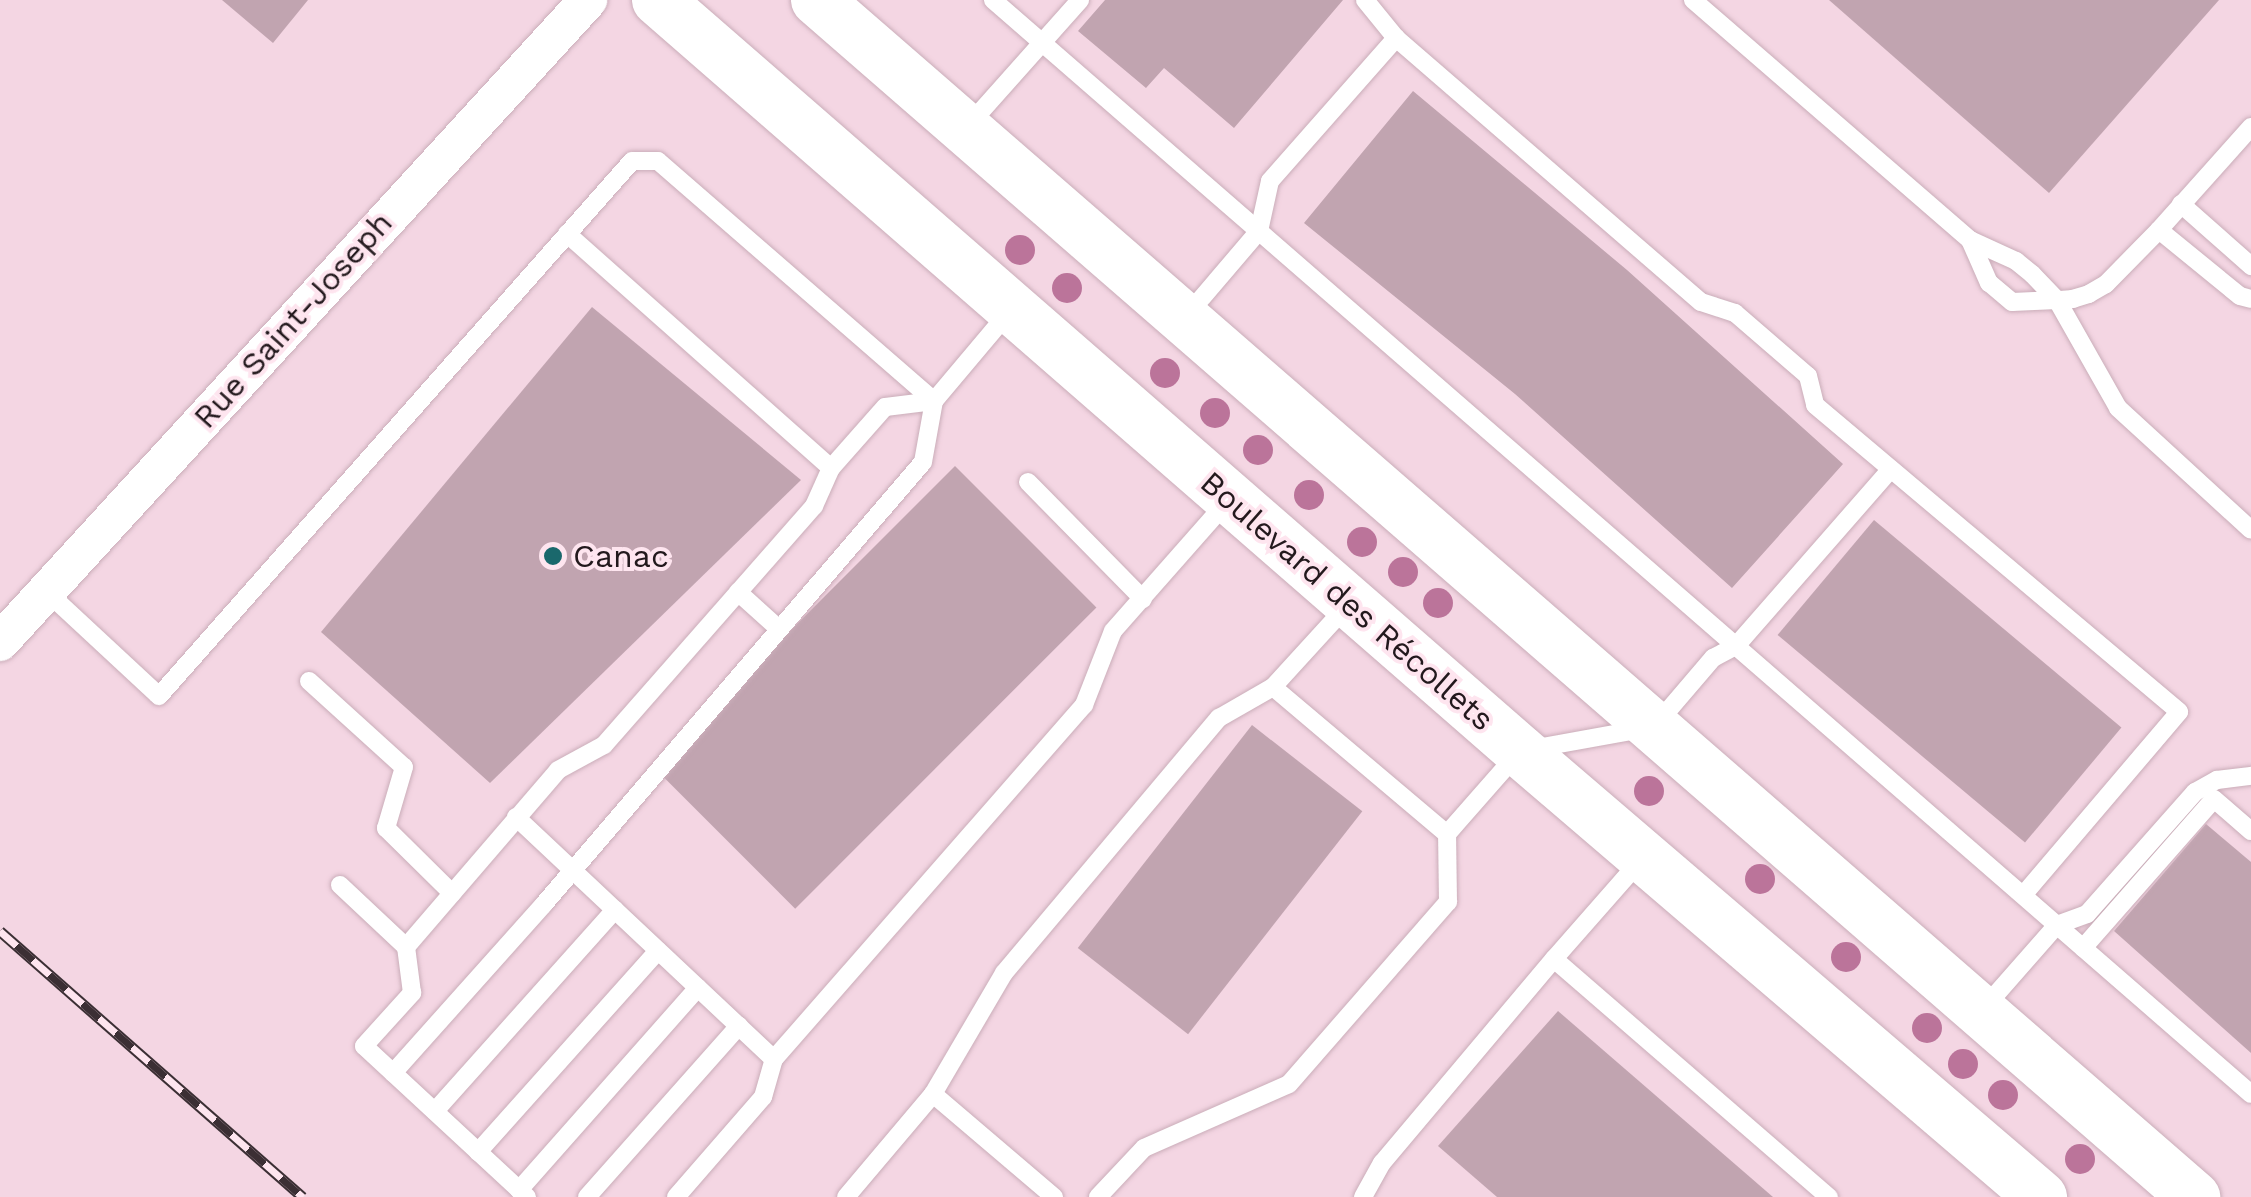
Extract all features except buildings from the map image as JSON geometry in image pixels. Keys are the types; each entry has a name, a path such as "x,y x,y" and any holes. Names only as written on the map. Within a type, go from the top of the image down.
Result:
{"main road":[{"name":"Boulevard des Récollets","path":"658,0 1520,751 2041,1197"},
{"path":"817,0 2194,1197"}],"street":[{"name":"Rue Saint-Joseph","path":"0,642 588,0"}],"lane":[{"path":"993,0 2251,1094"},
{"path":"964,131 1080,0"},
{"path":"1366,0 1396,38 1701,302 1735,313 1808,376 1814,405 2179,712 2023,895"},
{"path":"1692,0 1970,240 2016,261 2057,300 2118,408 2251,530"},
{"path":"1183,320 1259,231 1270,181 1396,38"},
{"path":"1970,240 1990,283 2012,302 2089,294 2106,284 2251,126"},
{"path":"46,591 158,696 632,161 658,161 934,401"},
{"path":"2181,204 2251,266"},
{"path":"2158,230 2240,296 2251,299"},
{"path":"567,234 831,468"},
{"path":"393,1073 923,462 934,401 1012,309"},
{"path":"406,948 558,770 604,744 814,506 831,468 885,407 934,401"},
{"path":"1098,1197 1144,1148 1289,1084 1448,902 1447,834 1520,751 1654,727 1714,658 1736,646 1891,469"},
{"path":"1028,482 1142,599"},
{"path":"676,1197 764,1097 774,1059 1084,705 1114,631 1230,499"},
{"path":"738,592 779,629"},
{"path":"846,1197 933,1094 1017,958 1219,718 1272,687 1349,602"},
{"path":"309,681 404,767 386,828 452,893"},
{"path":"1272,687 1447,834"},
{"path":"1980,1012 2057,925 2087,914 2195,792 2217,780 2251,776"},
{"path":"2083,948 2214,799 2251,831"},
{"path":"516,817 774,1059"},
{"path":"1363,1197 1382,1163 1643,857"},
{"path":"340,885 406,948 412,993 364,1046 523,1194 698,988"},
{"path":"435,1112 614,910"},
{"path":"478,1152 658,951"},
{"path":"1554,959 1828,1197"},
{"path":"587,1197 739,1026"},
{"path":"933,1094 1054,1197"}],"railway":[{"path":"0,931 303,1197"}],"place":[{"name":"Canac","path":"553,556"}]}
